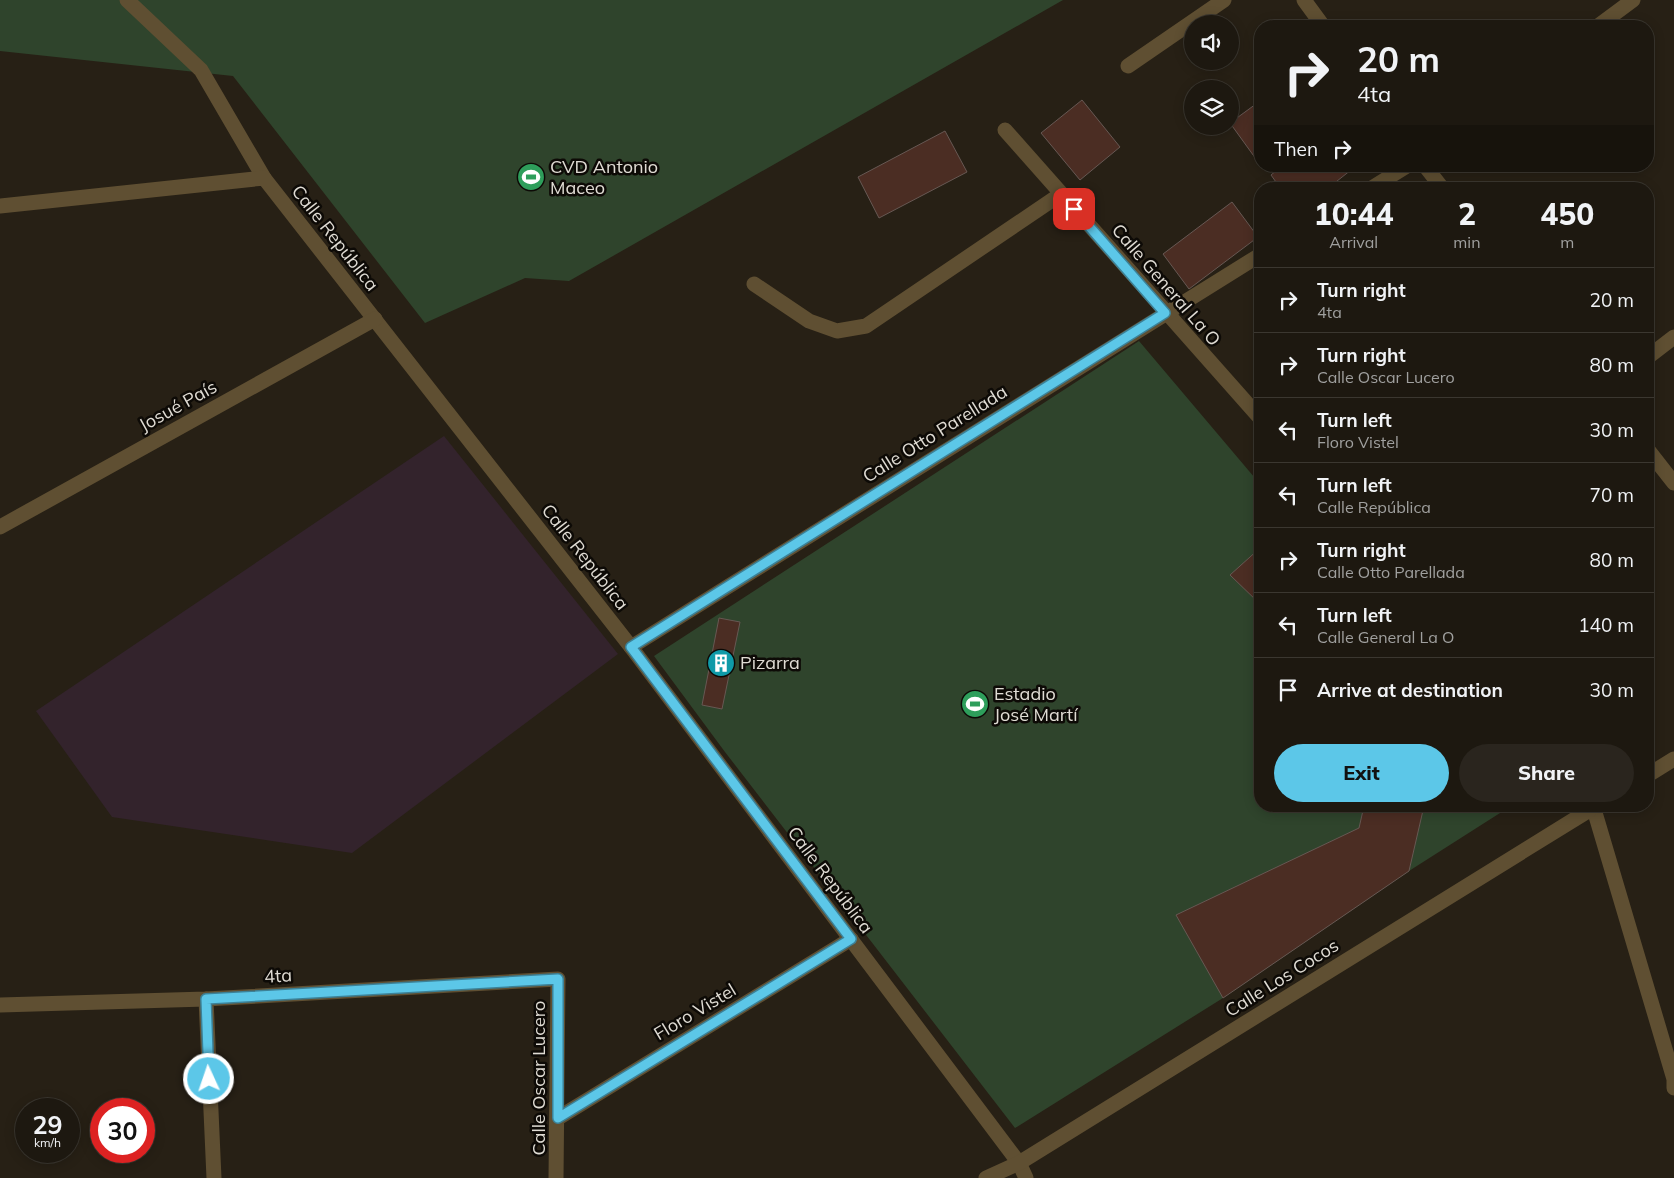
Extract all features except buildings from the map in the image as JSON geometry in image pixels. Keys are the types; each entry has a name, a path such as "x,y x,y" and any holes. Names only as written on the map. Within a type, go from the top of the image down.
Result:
{"street":[{"name":"Calle República","path":"127,0 201,70 264,178 631,647 1019,1163 1026,1178"},
{"path":"1128,66 1224,0"},
{"path":"1304,0 1319,20"},
{"path":"1606,20 1633,0"},
{"name":"Calle General La O","path":"1005,130 1254,411"},
{"path":"1381,182 1397,172"},
{"path":"1430,172 1438,182"},
{"path":"0,206 264,178"},
{"path":"754,284 809,321 837,331 866,326 1061,194"},
{"name":"Calle Otto Parellada","path":"631,647 1254,259"},
{"name":"Josué País","path":"0,527 374,318"},
{"path":"1654,352 1674,337"},
{"path":"1654,458 1674,484"},
{"path":"1654,771 1674,759"},
{"name":"Calle Los Cocos","path":"986,1178 1019,1163 1586,812"},
{"path":"1595,812 1674,1078 1674,1088"},
{"name":"Floro Vistel","path":"558,1118 851,939"},
{"name":"Calle Oscar Lucero","path":"556,1178 558,979"},
{"name":"4ta","path":"0,1005 206,999 558,979"},
{"path":"206,999 214,1178"}],"shaded area":[{"path":"444,436 618,654 352,853 112,817 36,711"}],"green space":[{"name":"CVD Antonio Maceo","path":"0,0 1063,0 569,281 525,278 425,323 233,76 0,51"},
{"name":"Estadio José Martí","path":"1139,341 1254,477 1254,812 1502,812 1409,871 1223,998 1015,1128 725,752 654,656"}],"place":[{"name":"CVD Antonio Maceo","path":"531,177"},
{"name":"Pizarra","path":"721,663"},
{"name":"Estadio José Martí","path":"975,704"}],"route":[{"path":"209,1079 206,999 558,979 558,1118 851,939 631,647 1165,313 1074,209"}]}
